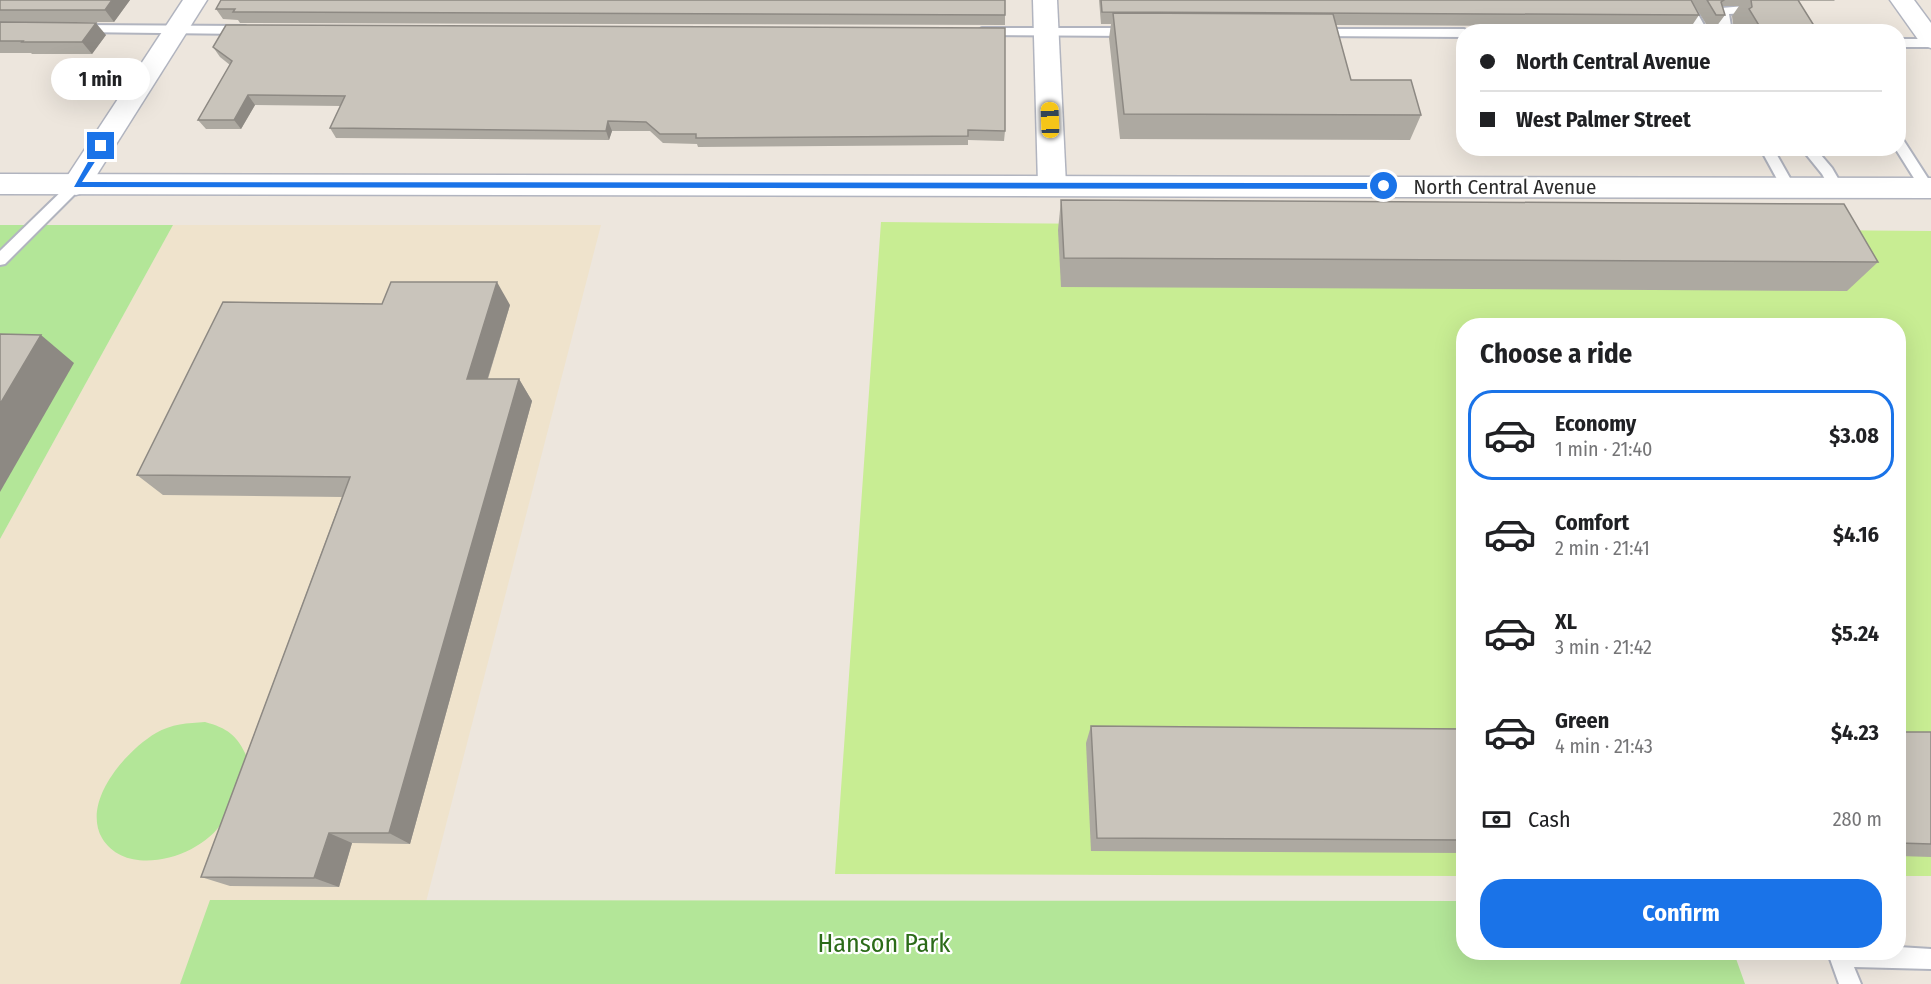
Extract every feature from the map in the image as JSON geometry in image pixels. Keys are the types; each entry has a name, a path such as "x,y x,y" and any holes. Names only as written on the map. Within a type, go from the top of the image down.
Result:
{"street":[{"path":"76,184 195,0"},
{"path":"1045,0 1052,185"},
{"path":"1902,0 1931,42"},
{"name":"North Central Avenue","path":"0,184 1929,188"}],"lane":[{"path":"1684,0 1698,24"},
{"path":"1724,24 1721,16 1725,11 1746,8 1772,10"},
{"path":"70,28 259,30"},
{"path":"975,32 1142,32"},
{"path":"1309,33 1456,33"},
{"path":"1906,43 1931,42"},
{"path":"1906,154 1929,188"},
{"path":"1771,156 1788,187"},
{"path":"1814,156 1827,171 1836,187"},
{"path":"0,260 76,184"},
{"path":"1906,957 1931,958"},
{"path":"1841,960 1850,984"}],"shaded area":[{"path":"173,225 601,225 426,902 211,900 180,984 0,984 0,539"}],"green space":[{"path":"881,222 1931,231 1931,876 1906,876 1906,318 1456,318 1456,876 835,874"},
{"path":"0,225 173,225 0,539"},
{"path":"205,722 230,733 247,757 223,821 213,834 199,845 164,859 146,861 128,858 114,851 102,838 97,824 102,793 110,778 132,751 156,733 174,726"},
{"name":"Hanson Park","path":"210,900 1456,901 1456,960 1736,960 1745,984 180,984"}],"building":[{"path":"0,0 112,0 105,10 0,10"},
{"path":"221,0 1005,0 1005,15 233,12 235,9 216,9"},
{"path":"1101,0 1691,0 1699,15 1102,12"},
{"path":"1707,0 1724,0 1721,2 1725,15 1716,15"},
{"path":"1751,0 1798,0 1813,24 1758,24 1749,9 1752,7"},
{"path":"1113,13 1333,14 1351,80 1411,80 1421,115 1124,114"},
{"path":"0,22 96,23 82,42 22,42 0,41"},
{"path":"226,25 1005,28 1005,131 968,130 968,136 696,138 696,134 660,134 646,122 608,121 606,131 330,128 345,96 248,95 234,120 198,120 232,61 213,47"},
{"path":"1061,200 1844,204 1878,262 1064,258"},
{"path":"391,282 497,282 467,379 519,379 389,833 329,833 314,878 201,877 350,477 137,475 223,302 382,304"},
{"path":"0,334 41,335 0,404"},
{"path":"1091,726 1456,729 1456,840 1097,838"},
{"path":"1906,732 1931,732 1931,844 1906,843"}],"route":[{"path":"101,146 76,184 1384,186"}]}
